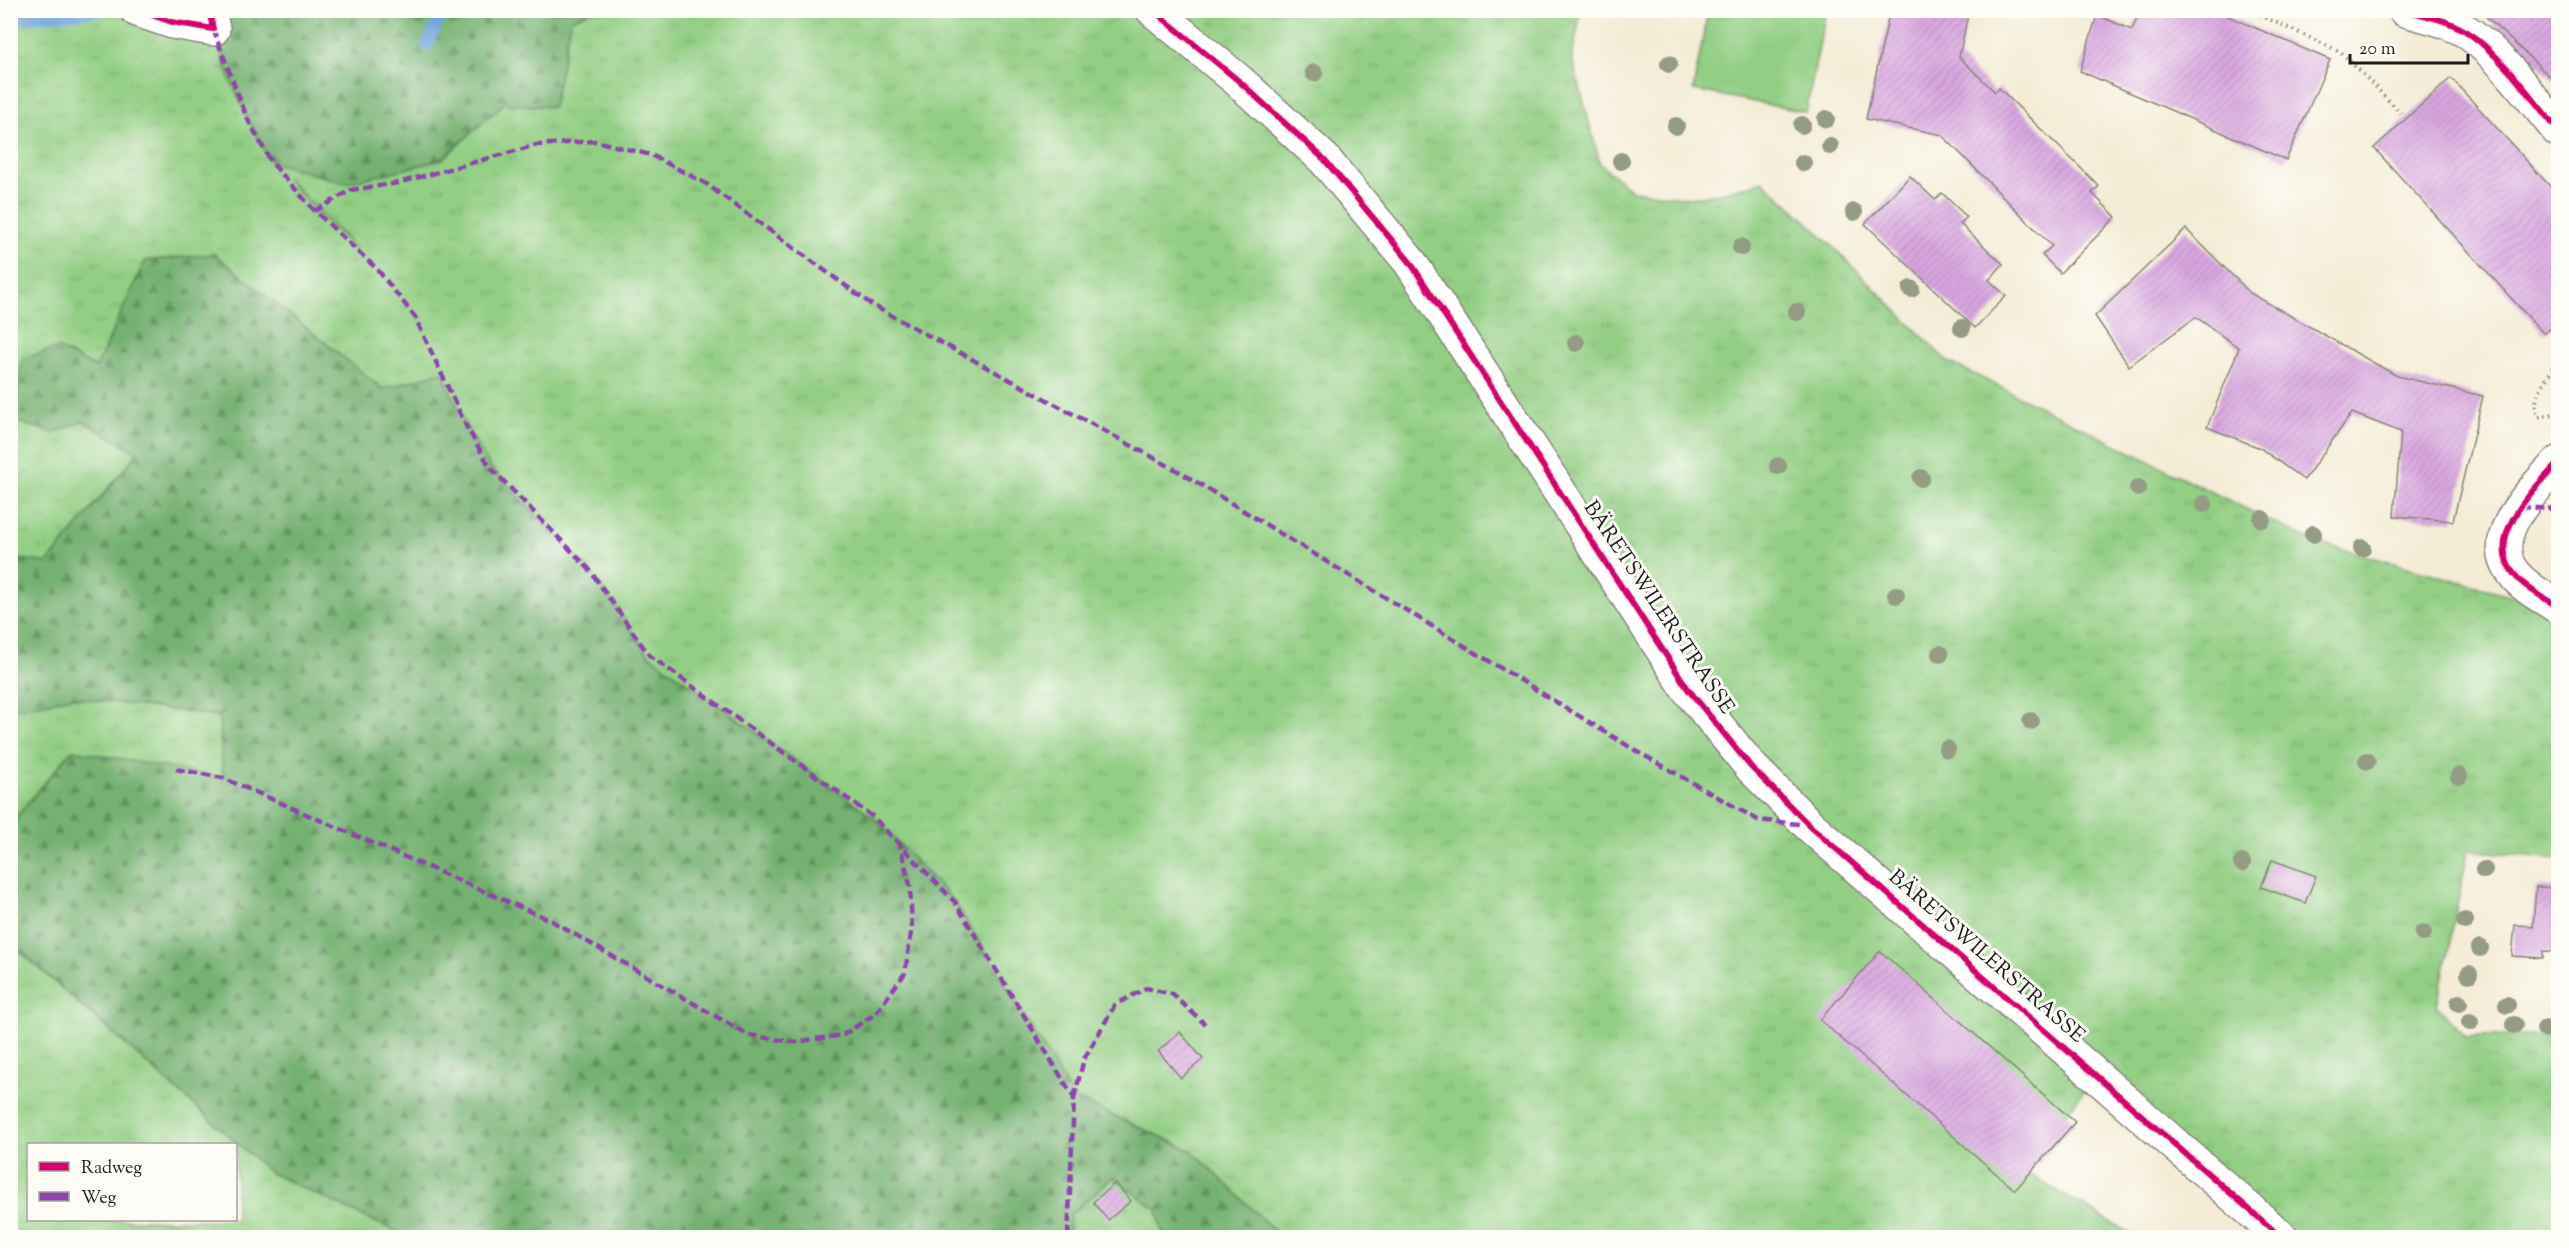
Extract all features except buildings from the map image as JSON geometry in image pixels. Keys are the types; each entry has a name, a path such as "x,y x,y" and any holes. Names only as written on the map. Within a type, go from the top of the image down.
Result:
{"street":[{"path":"138,10 172,22 211,20"},
{"name":"BÄRETSWILERSTRASSE","path":"1153,10 1240,82 1324,159 1410,262 1688,689 1751,767 1810,826 2282,1238"},
{"path":"2405,10 2425,15 2469,33 2486,48 2559,130"},
{"path":"2559,463 2521,507 2508,533 2505,545 2512,572 2528,587 2559,607"}],"path":[{"path":"2249,10 2341,52 2401,113"},
{"path":"2552,328 2559,341"},
{"path":"2559,357 2552,374 2535,399 2534,409 2539,417 2559,413"}],"green space":[{"path":"11,10 128,11 11,24"},
{"path":"128,11 213,29 247,118 271,162 441,160 503,104 553,107 571,19 591,11 1581,11 1572,58 1600,164 1633,191 1691,198 1729,191 1763,181 1815,229 1947,361 2309,540 2520,598 2528,587 2558,587 2558,859 2468,850 2437,1006 2466,1036 2558,1036 2558,1237 2282,1237 2096,1075 2023,1171 2136,1237 1281,1237 1192,1151 1074,1098 955,902 873,817 649,655 589,569 490,467 466,426 442,372 383,389 214,254 145,261 96,368 58,348 15,421 53,433 83,421 138,452 47,563 11,558 10,24","holes":["286,177 357,250 315,211"]},
{"path":"210,11 591,11 571,19 553,107 503,104 441,160 346,183 271,162 226,70"},
{"path":"1708,11 1826,11 1806,112 1693,90"},
{"path":"214,254 383,389 442,372 466,426 490,467 589,569 649,655 873,817 955,902 1074,1098 1192,1151 1281,1237 1164,1237 1157,1210 1113,1177 1070,1215 1068,1237 408,1237 271,1173 11,943 11,823 72,750 223,778 219,716 72,697 10,710 11,558 47,563 138,453 83,421 53,433 15,421 22,359 58,348 96,368 145,261"},
{"path":"72,697 219,716 223,778 72,750 11,823 11,710"},
{"path":"10,943 237,1143 27,1143 27,1221 237,1221 237,1143 271,1173 408,1237 11,1237"},
{"path":"1113,1177 1157,1210 1164,1237 1068,1238 1070,1215"}],"waterway":[{"path":"10,19 102,10"},
{"path":"427,45 443,10"}],"marked path":[{"path":"213,29 247,118 271,162 315,211 377,269 415,317 466,426 490,467 589,569 649,655 873,817 955,902 1074,1098 1068,1238"},
{"path":"315,211 351,190 398,183 537,145 595,141 651,155 705,183 872,305 1180,472 1638,752 1758,820 1808,825"},
{"path":"2521,507 2558,509"},
{"path":"176,769 223,778 550,920 748,1035 795,1042 843,1035 875,1014 905,973 912,928 910,885 900,845"},
{"path":"1074,1098 1084,1059 1115,1005 1146,988 1172,994 1205,1024"}],"cycle path":[{"path":"137,10 172,22 213,29 209,10"},
{"path":"1153,10 1240,82 1324,159 1410,262 1688,689 1751,767 1810,826 2282,1238"},
{"path":"2405,10 2447,22 2470,34 2506,67 2558,130"},
{"path":"2558,463 2516,514 2508,529 2505,544 2506,559 2518,579 2558,607"}]}
